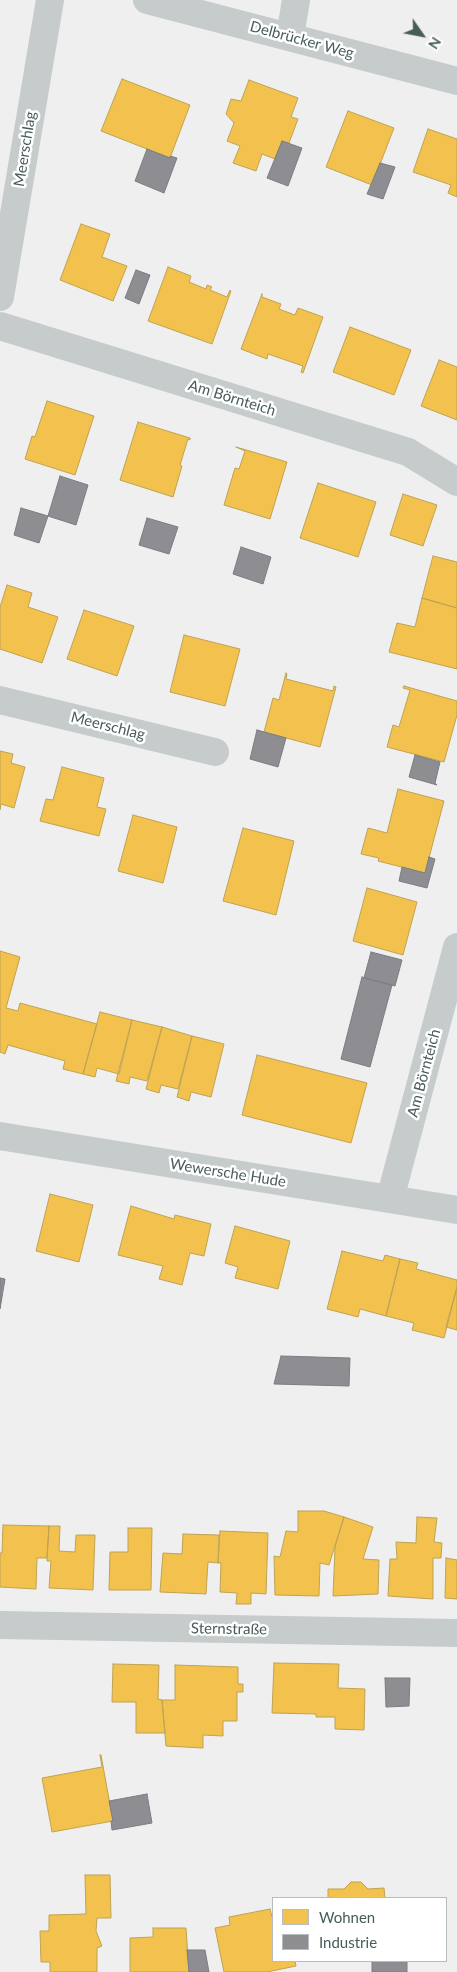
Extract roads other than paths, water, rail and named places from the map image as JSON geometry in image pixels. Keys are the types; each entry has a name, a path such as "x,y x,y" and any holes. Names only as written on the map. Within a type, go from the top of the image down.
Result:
{"street":[{"name":"Meerschlag","path":"0,298 50,0"},
{"name":"Delbrücker Weg","path":"147,0 457,81"},
{"path":"290,36 296,0"},
{"name":"Am Börnteich","path":"0,326 408,452 457,482"},
{"name":"Meerschlag","path":"0,700 215,752"},
{"name":"Am Börnteich","path":"390,1199 457,947"},
{"name":"Wewersche Hude","path":"0,1136 457,1210"},
{"name":"Sternstraße","path":"0,1625 457,1632"}]}
